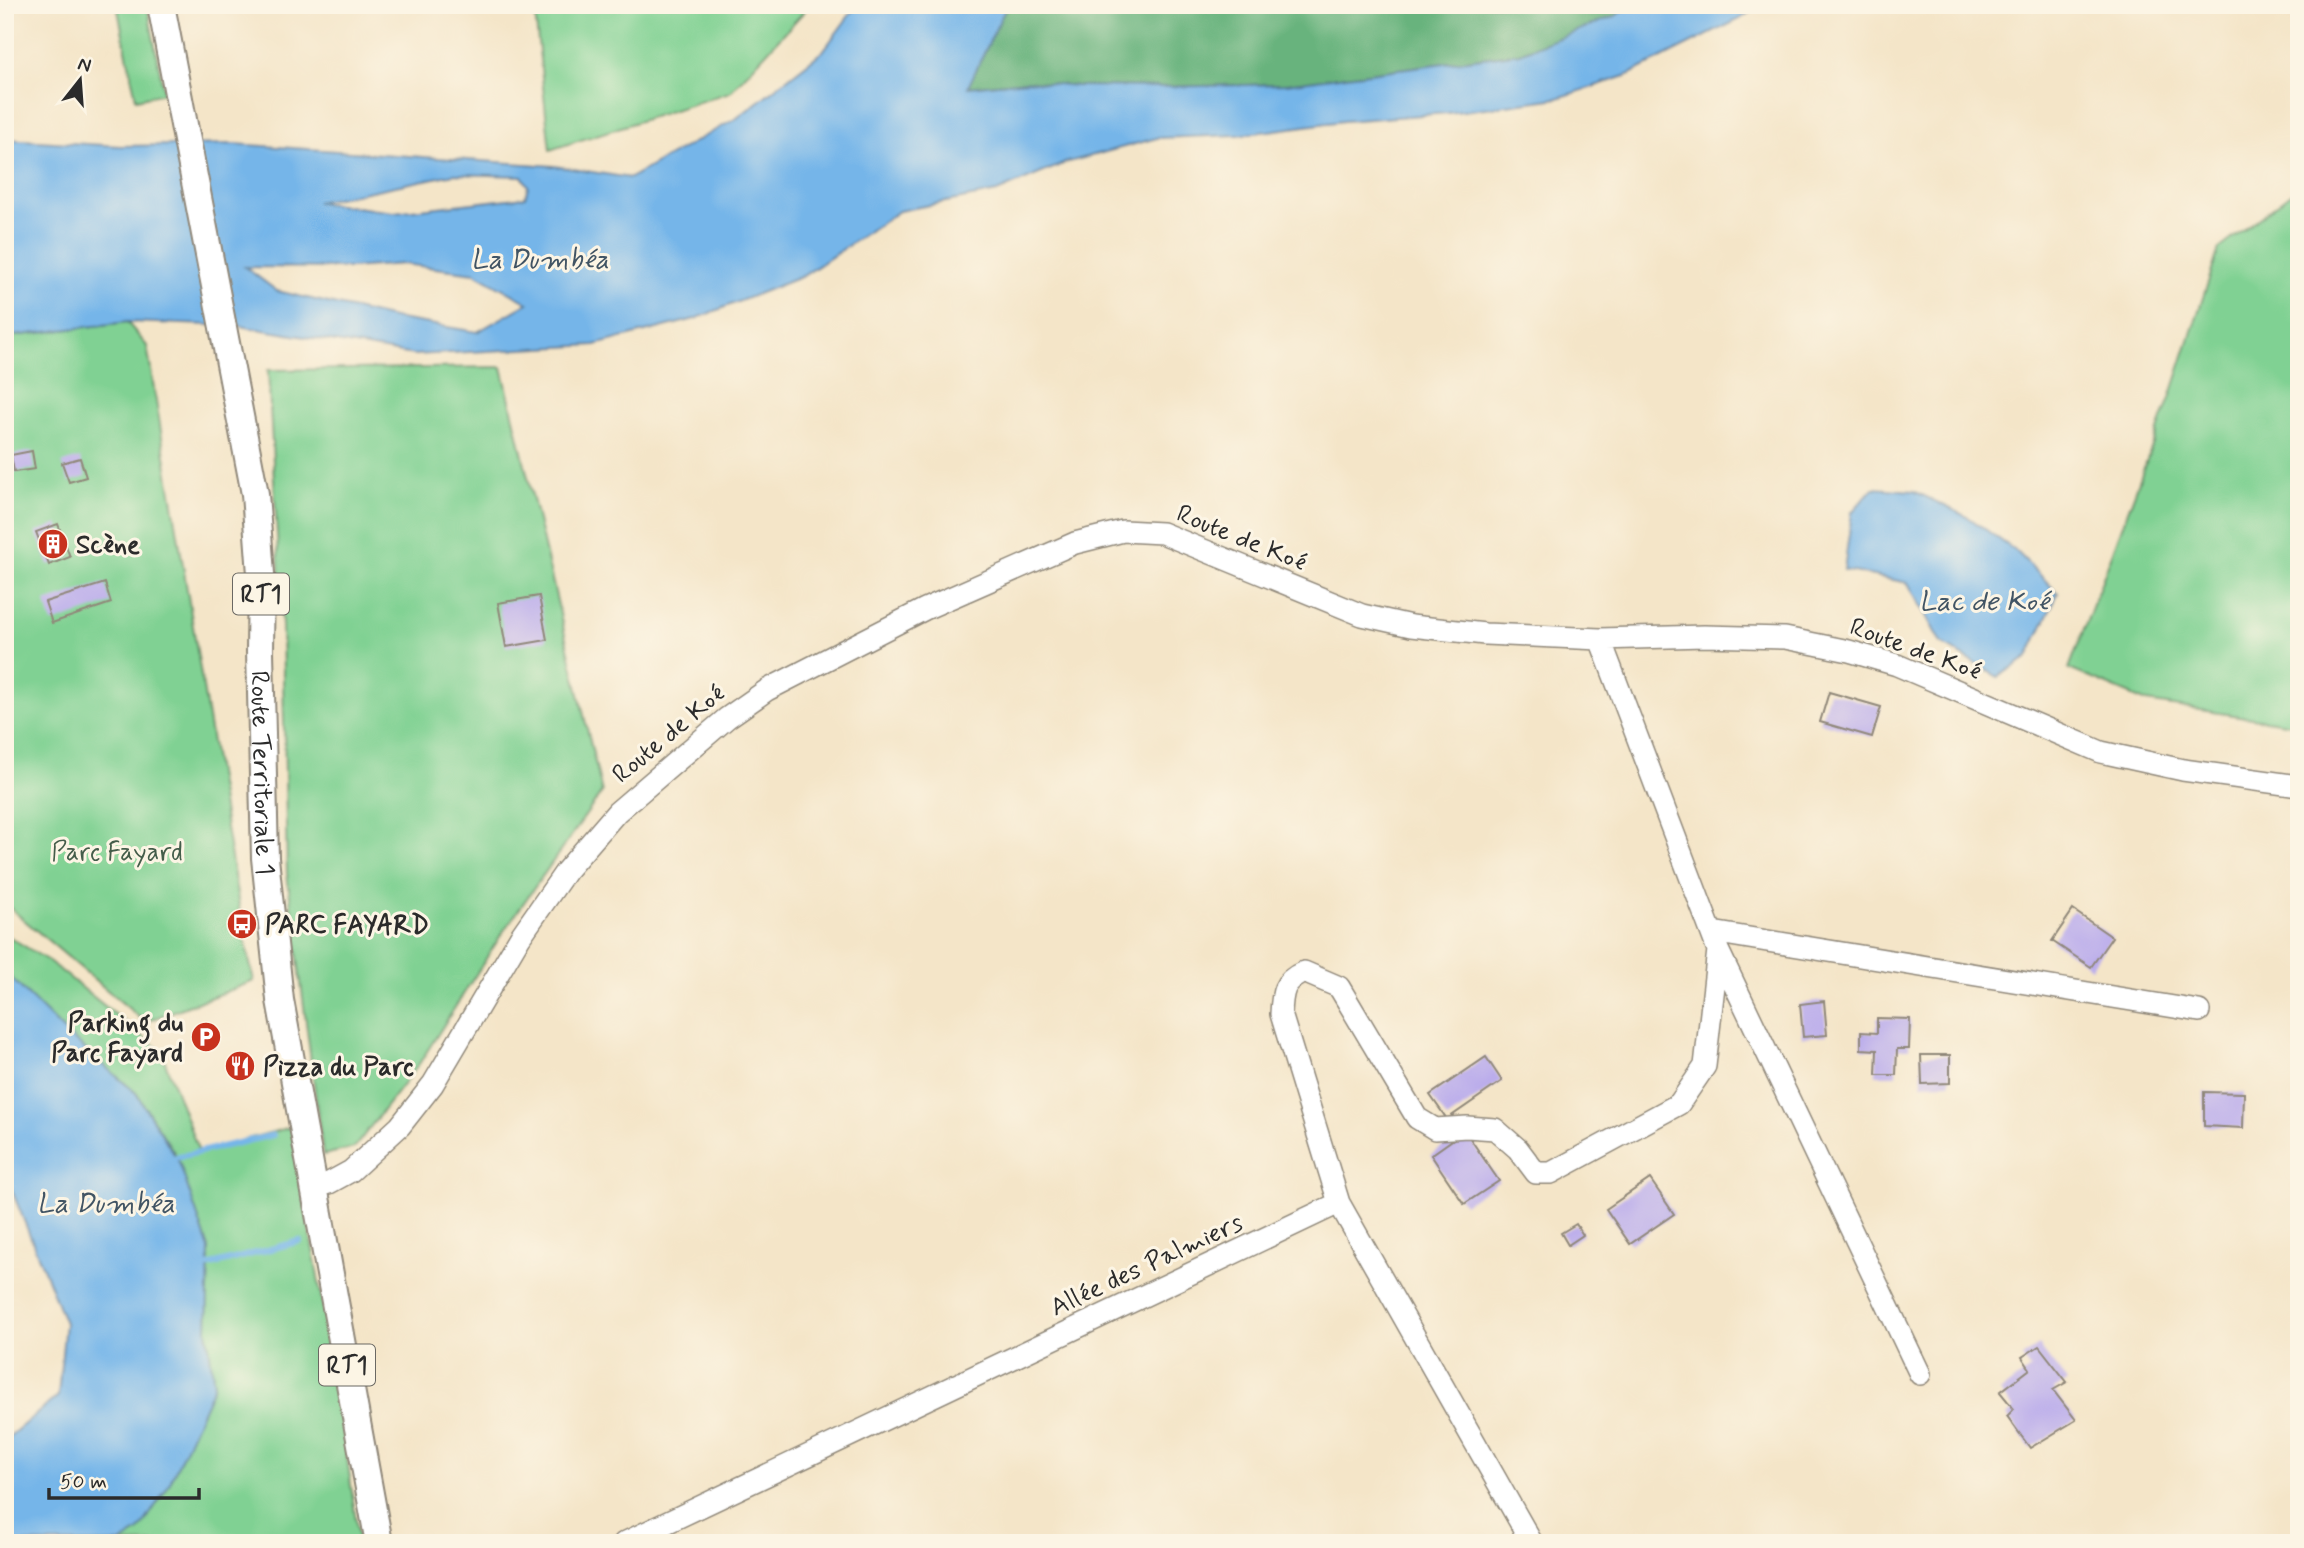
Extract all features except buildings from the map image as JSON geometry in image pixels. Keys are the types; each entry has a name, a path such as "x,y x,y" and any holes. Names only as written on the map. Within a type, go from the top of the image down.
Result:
{"main road":[{"name":"Route Territoriale 1","path":"161,5 254,494 260,561 265,858 280,1000 379,1543"}],"street":[{"name":"Route de Koé","path":"315,1187 351,1171 400,1126 433,1084 520,937 566,871 617,812 727,718 767,690 925,609 1075,543 1123,531 1161,533 1362,615 1411,626 1473,633 1600,639 1704,636 1785,638 1849,651 1897,666 2101,752 2183,771 2299,786"},
{"path":"1600,639 1715,941 1920,1374"},
{"path":"1715,941 2199,1011"},
{"path":"1532,1543 1339,1203 1281,1014 1282,994 1291,978 1304,972 1339,987 1417,1118 1436,1129 1495,1129 1518,1149 1536,1173 1551,1173 1679,1104 1705,1066 1715,941"},
{"name":"Allée des Palmiers","path":"624,1543 1339,1203"}],"green space":[{"path":"117,5 147,5 164,93 136,99"},
{"path":"534,5 810,5 730,92 550,150"},
{"path":"1007,5 1633,5 1616,16 1520,53 1286,84 1161,87 1077,86 1027,81 967,87"},
{"path":"2299,187 2299,725 2147,702 2069,669 2170,398 2219,249"},
{"name":"Parc Fayard","path":"127,322 147,346 244,937 254,981 145,1022 5,904 5,337"},
{"path":"502,367 602,792 503,932 419,1064 354,1148 323,1155 287,874 282,626 268,370"},
{"path":"5,934 50,962 161,1051 199,1152 291,1127 336,1378 359,1543 120,1543 139,1531 214,1385 207,1331 209,1249 177,1157 136,1093 65,1032 5,972"}],"water":[{"path":"857,5 1007,5 968,87 1027,81 1077,86 1161,87 1286,84 1520,53 1615,16 1633,5 1760,5 1740,19 1626,76 1558,98 1448,113 1343,121 1238,135 1157,138 1065,163 997,192 899,211 803,276 695,319 595,345 414,355 239,326 127,322 5,337 5,139 120,146 234,144 554,166 630,178 737,118 823,51","holes":["454,174 522,176 528,186 525,197 394,212 317,202","403,264 475,273 528,303 477,332 393,318 277,291 245,267 350,268"]},
{"name":"Lac de Koé","path":"1873,488 1914,491 1968,517 2017,552 2058,593 2028,657 1998,677 1941,643 1908,583 1844,570 1852,512"},
{"name":"La Dumbéa","path":"5,972 65,1032 136,1093 179,1162 209,1249 207,1331 214,1385 169,1485 139,1531 120,1543 5,1543 5,1440 58,1396 65,1323 5,1173"}],"waterway":[{"path":"169,1159 273,1135"},
{"path":"204,1267 300,1241"}],"place":[{"name":"Scène","path":"53,544"},
{"name":"PARC FAYARD","path":"242,924"},
{"name":"Parking du Parc Fayard","path":"206,1037"},
{"name":"Pizza du Parc","path":"240,1066"}]}
